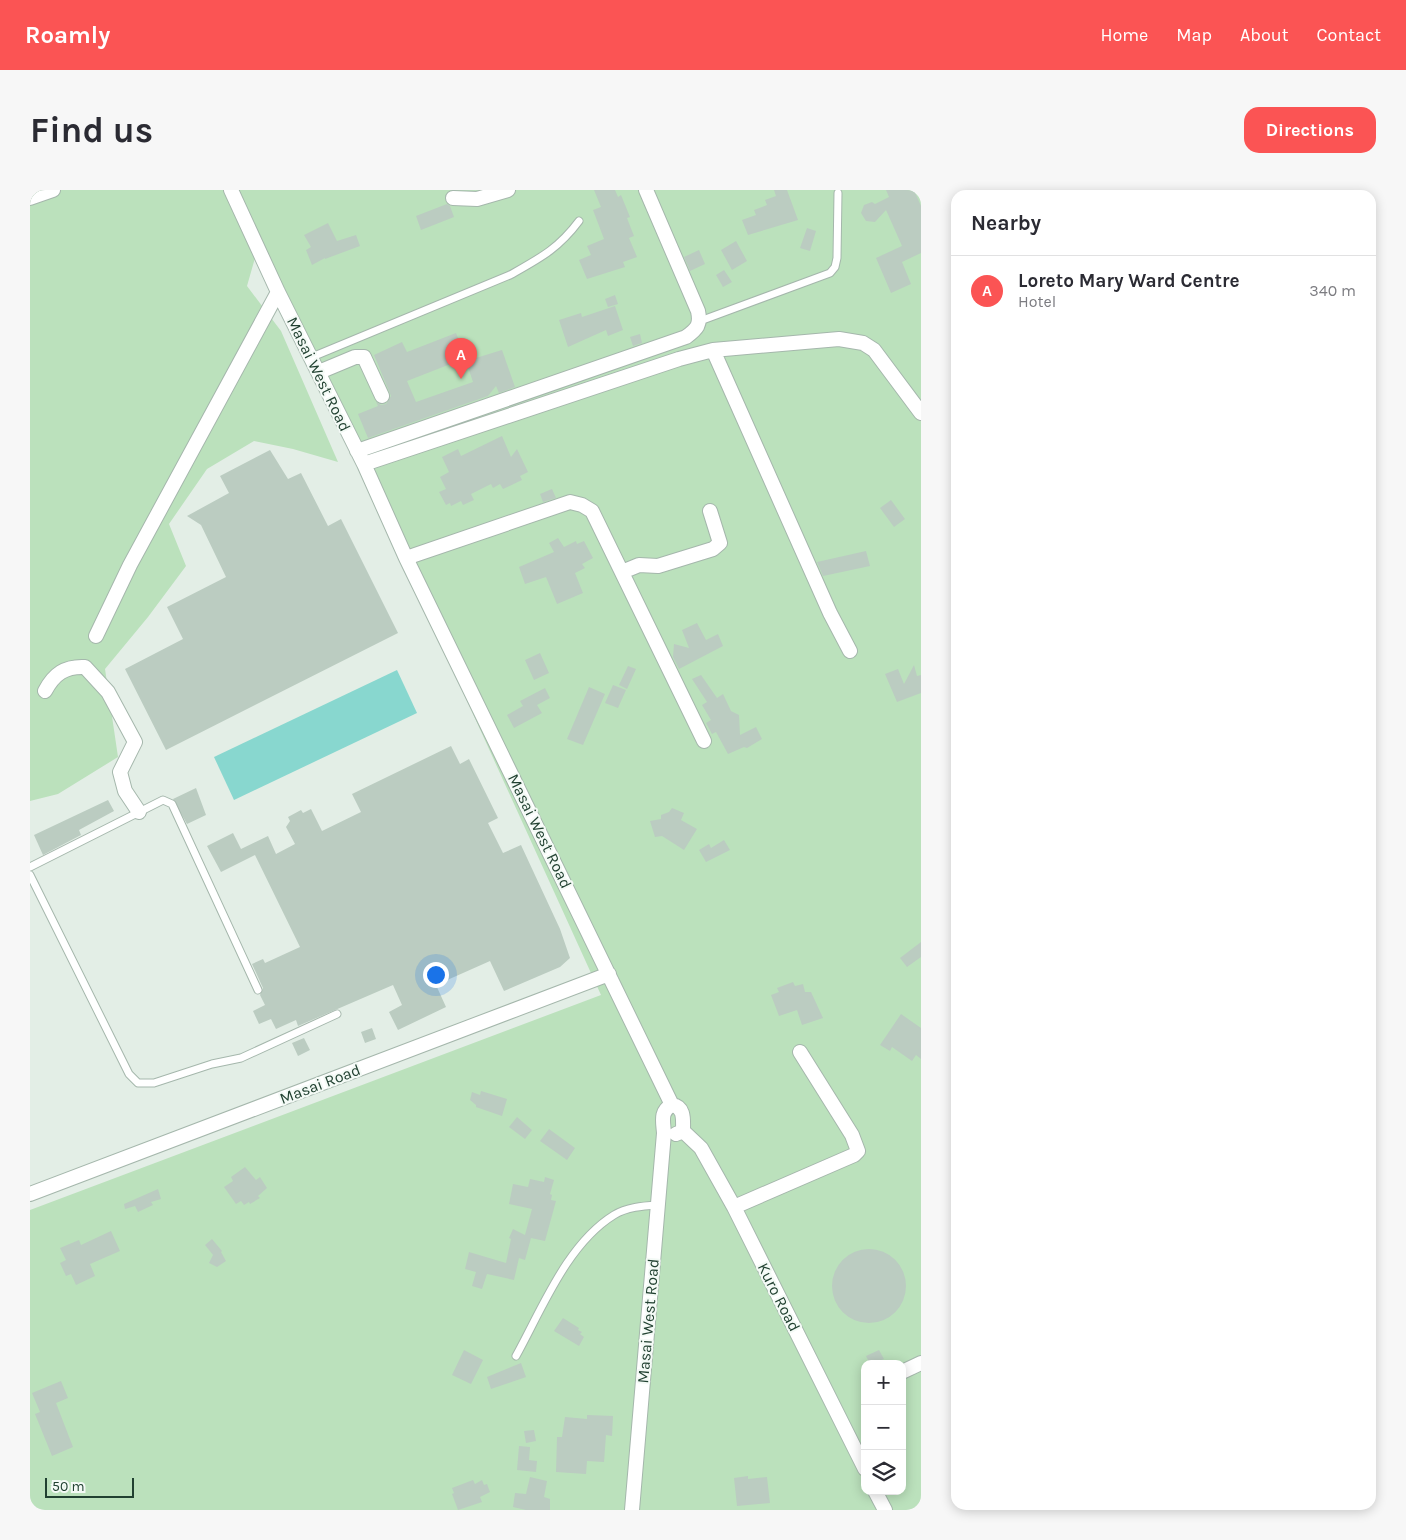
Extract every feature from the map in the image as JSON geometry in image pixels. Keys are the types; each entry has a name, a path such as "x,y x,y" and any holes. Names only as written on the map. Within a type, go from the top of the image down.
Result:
{"street":[{"path":"30,198 53,190"},
{"name":"Masai West Road","path":"231,190 278,292 364,464 406,558 672,1105"},
{"path":"453,198 477,199 508,190"},
{"path":"357,451 686,337 698,329 700,321 698,311 646,190"},
{"path":"96,636 130,566 278,292"},
{"path":"364,464 608,381 713,350 780,343 851,339 874,350 921,413"},
{"path":"713,350 830,613 850,651"},
{"path":"319,372 355,357 364,357 382,396"},
{"path":"406,558 570,502 582,505 592,511 704,741"},
{"path":"622,572 639,565 658,566 713,549 720,543 710,511"},
{"path":"45,691 52,678 70,666 85,667 108,692 136,742 120,772 125,791 139,812"},
{"name":"Masai Road","path":"30,1194 609,974"},
{"path":"734,1208 792,1184 854,1155 858,1151 852,1134 800,1052"},
{"path":"672,1105 677,1106 682,1111 683,1131 674,1135 664,1133 662,1117 665,1110 672,1105"},
{"name":"Kuro Road","path":"683,1131 701,1148 734,1208 861,1462"},
{"name":"Masai West Road","path":"632,1510 664,1133"},
{"path":"906,1370 921,1363"},
{"path":"878,1495 885,1510"}],"lane":[{"path":"700,321 830,274 836,267 837,258 838,193"},
{"path":"312,357 510,274 536,260 564,241 579,221"},
{"path":"30,867 163,800 172,804 258,990"},
{"path":"30,875 129,1074 138,1083 154,1083 212,1064 241,1058 337,1014"},
{"path":"516,1356 574,1252 596,1229 615,1214 632,1207 658,1205"}],"green space":[{"path":"30,190 921,190 921,1510 30,1510 30,1210 601,995 259,244 247,286 281,331 338,462 293,449 254,441 207,469 169,524 186,566 148,617 105,669 118,757 58,794 30,801"}],"water":[{"path":"397,670 417,713 234,800 214,757"}],"building":[{"path":"594,190 615,190 618,197 621,195 630,217 627,218 634,236 629,238 637,257 623,262 625,267 587,279 579,260 591,255 587,246 604,239 593,210 601,207"},
{"path":"774,190 787,190 798,220 748,235 742,220 756,215 754,210 767,205 765,200 776,196"},
{"path":"886,190 914,190 921,206 921,253 902,262 911,284 891,293 876,258 902,246 886,210 875,222 866,221 861,213 864,205 872,202 875,204 889,197"},
{"path":"447,204 450,206 454,217 421,230 416,216"},
{"path":"328,223 337,241 356,235 360,246 325,258 312,265 306,250 311,247 304,235"},
{"path":"807,228 816,231 810,251 800,248"},
{"path":"736,241 747,261 732,270 721,250"},
{"path":"699,250 705,264 690,271 684,257"},
{"path":"724,270 732,282 723,287 716,275"},
{"path":"615,295 618,304 608,307 605,299"},
{"path":"615,306 623,330 608,336 606,330 568,347 559,320 581,313 582,317"},
{"path":"456,333 466,358 407,381 416,402 473,382 466,361 502,350 515,387 499,393 496,386 488,396 368,438 358,414 378,406 376,402 381,405 386,404 391,396 374,355 402,342 407,352"},
{"path":"640,334 642,343 633,346 630,337"},
{"path":"502,436 511,457 517,449 528,472 520,476 522,480 503,489 500,484 493,488 491,484 471,494 474,500 463,505 461,501 451,506 450,503 446,505 439,492 446,489 440,477 449,472 442,457 458,449 461,456"},
{"path":"270,450 288,479 301,473 328,526 341,519 398,633 166,750 125,669 183,639 167,607 226,577 201,525 187,516 229,493 220,476"},
{"path":"552,489 556,498 543,502 540,494"},
{"path":"891,500 905,519 894,527 880,508"},
{"path":"558,538 564,547 576,541 577,544 584,541 593,558 582,564 585,568 575,573 583,593 557,604 546,577 525,584 519,567 554,552 549,543"},
{"path":"866,551 870,566 823,576 817,562"},
{"path":"697,623 706,640 718,634 723,646 679,669 673,657 674,644 689,648 682,630"},
{"path":"540,653 549,673 534,680 525,660"},
{"path":"914,665 917,676 921,675 921,693 897,702 885,674 898,669 904,684"},
{"path":"628,666 636,669 627,689 619,685"},
{"path":"701,675 717,698 723,694 731,711 739,715 740,735 756,727 762,739 747,748 744,747 728,754 716,732 712,734 706,723 711,720 702,705 707,702 692,679"},
{"path":"613,685 626,690 618,708 605,703"},
{"path":"589,687 605,694 583,745 567,739"},
{"path":"545,688 550,698 537,705 542,713 514,728 507,715 523,706 520,701"},
{"path":"451,746 460,764 469,759 498,818 488,823 503,853 521,845 560,929 570,958 560,967 504,991 490,961 436,985 446,1007 398,1030 389,1012 402,1005 393,985 298,1026 296,1020 276,1029 271,1019 259,1024 253,1011 265,1005 260,995 263,988 252,964 263,959 265,963 300,947 255,855 221,872 207,846 233,833 241,849 268,836 276,854 295,844 286,827 290,821 288,817 301,810 303,813 311,809 322,831 361,812 352,794"},
{"path":"196,788 206,815 187,824 173,799"},
{"path":"108,800 114,811 79,830 81,835 43,855 34,835"},
{"path":"672,808 684,813 681,820 697,829 684,850 662,836 655,837 650,821 661,819 661,815 669,812"},
{"path":"724,840 730,850 706,862 699,850 709,844 711,848"},
{"path":"921,942 921,957 907,967 900,958"},
{"path":"793,982 795,986 803,984 805,992 811,992 823,1018 802,1025 797,1010 779,1016 771,995 779,992 777,988"},
{"path":"901,1014 921,1028 921,1059 916,1055 912,1061 892,1047 890,1051 880,1045"},
{"path":"372,1028 376,1039 365,1043 361,1032"},
{"path":"304,1038 310,1050 298,1056 292,1043"},
{"path":"481,1091 507,1099 502,1116 476,1107 470,1100 472,1092 480,1095"},
{"path":"517,1117 532,1130 525,1139 509,1127"},
{"path":"549,1129 575,1148 567,1160 540,1141"},
{"path":"245,1167 256,1180 260,1177 267,1188 258,1196 260,1198 250,1204 249,1202 244,1205 241,1201 236,1204 224,1187 233,1181 231,1177"},
{"path":"545,1177 554,1180 550,1194 552,1195 551,1200 556,1201 545,1241 531,1238 525,1260 519,1258 514,1280 487,1274 482,1289 472,1286 476,1272 465,1269 469,1252 506,1263 511,1239 509,1238 513,1229 525,1235 532,1209 509,1204 513,1184 528,1187 530,1179 544,1182"},
{"path":"158,1189 161,1199 151,1202 153,1205 138,1212 135,1206 125,1209 124,1204"},
{"path":"111,1231 120,1251 90,1264 95,1276 76,1285 71,1274 66,1276 60,1263 66,1260 60,1248 79,1240 81,1245"},
{"path":"212,1239 222,1251 226,1261 217,1267 209,1263 213,1255 205,1245"},
{"path":"862,1249 876,1249 890,1255 900,1265 906,1279 906,1293 900,1307 890,1317 876,1323 862,1323 848,1317 838,1307 832,1293 832,1279 838,1265 848,1255"},
{"path":"563,1318 582,1332 580,1334 584,1337 579,1346 554,1331"},
{"path":"464,1350 483,1360 471,1384 452,1375"},
{"path":"879,1350 884,1359 868,1360 866,1356"},
{"path":"521,1363 526,1377 491,1389 487,1377"},
{"path":"61,1381 68,1398 56,1403 73,1447 52,1456 35,1414 40,1412 32,1393"},
{"path":"587,1415 613,1416 612,1436 606,1435 604,1462 587,1461 586,1474 556,1472 557,1437 562,1437 565,1417 587,1419"},
{"path":"534,1430 536,1441 526,1443 524,1431"},
{"path":"519,1446 530,1447 529,1460 537,1461 536,1472 517,1470"},
{"path":"748,1476 748,1479 767,1477 770,1503 737,1506 734,1478"},
{"path":"530,1477 547,1481 544,1497 550,1499 550,1510 526,1510 513,1507 515,1493 526,1494"},
{"path":"473,1480 475,1484 482,1480 484,1485 487,1484 490,1492 480,1497 482,1502 458,1510 452,1494 454,1493 452,1488"}],"place":[{"name":"Loreto Mary Ward Centre","path":"461,379"}]}
